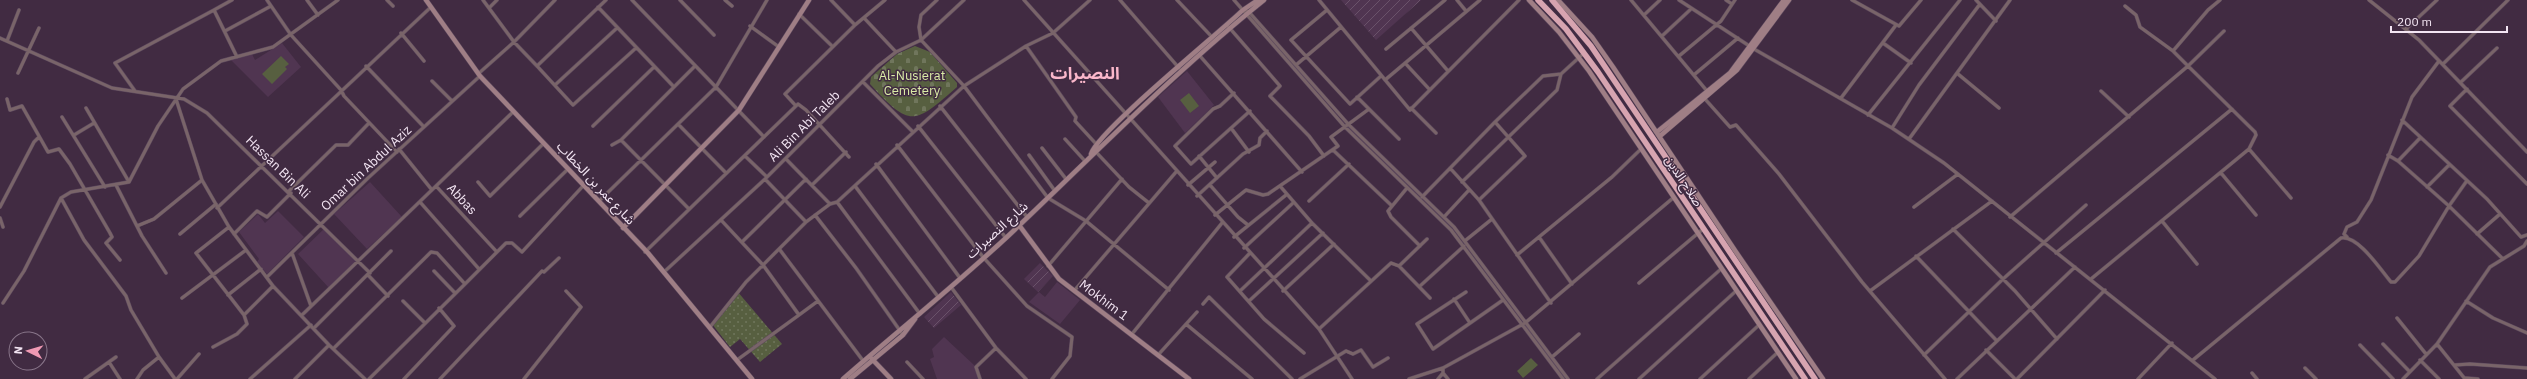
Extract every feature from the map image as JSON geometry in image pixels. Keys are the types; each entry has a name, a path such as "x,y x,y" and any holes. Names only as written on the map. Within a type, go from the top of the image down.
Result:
{"highway":[{"name":"صلاح الدين","path":"1538,0 1566,29 1585,55 1804,379"},
{"name":"صلاح الدين","path":"1552,0 1570,19 1595,53 1815,379"},
{"path":"1585,55 1595,53"},
{"path":"1796,366 1801,366 1803,361"}],"street":[{"path":"135,91 115,63 232,0"},
{"name":"Abbas","path":"267,0 291,35 341,90 344,96 369,123 398,150 432,190 436,186 496,251"},
{"path":"307,0 318,14"},
{"path":"3,303 24,271 61,198 71,192 129,182 158,126 182,89 221,60 273,47 338,0"},
{"path":"387,0 393,6"},
{"name":"شارع عمر بن الخطاب","path":"426,0 479,74 583,186 599,201 623,228 636,239 645,252 710,327 752,379"},
{"path":"483,0 514,42 573,105 636,48"},
{"path":"488,8 497,0"},
{"name":"Omar bin Abdul Aziz","path":"267,277 398,150 514,42 555,0"},
{"path":"536,66 606,0"},
{"path":"632,0 695,66 740,110 764,137"},
{"path":"680,0 714,35"},
{"path":"725,0 732,6"},
{"path":"599,201 716,87 750,26 767,0"},
{"path":"623,228 740,110 808,0"},
{"path":"831,0 856,25"},
{"path":"796,106 785,94 832,46 865,19 885,0"},
{"path":"937,0 921,16 919,27 921,40 964,86 1048,198 1086,221 1169,290"},
{"name":"Ali Bin Abi Taleb","path":"663,272 766,178 863,82 896,52 921,40 964,0"},
{"path":"1024,0 1272,280 1319,330 1352,379"},
{"path":"710,327 729,301 806,222 830,204 837,202 876,164 940,106 964,86 1026,46 1053,33 1090,0"},
{"path":"1120,0 1182,72"},
{"path":"1177,0 1214,40"},
{"path":"1234,0 1296,65 1347,126 1423,195 1466,240 1525,323 1568,379"},
{"name":"شارع النصيرات","path":"1096,150 1125,114 1179,67 1214,40 1258,0"},
{"name":"شارع النصيرات","path":"1246,12 1264,0"},
{"path":"1319,0 1410,110 1411,108 1436,133"},
{"path":"1386,49 1445,0"},
{"path":"1457,0 1466,11"},
{"path":"1385,80 1480,0"},
{"path":"1411,108 1519,0"},
{"path":"1529,0 1559,32 1578,58 1796,379"},
{"path":"1558,0 1592,37 1659,134 1732,247 1823,379"},
{"path":"1631,0 1695,74 1707,91 1705,99"},
{"path":"1644,15 1660,0"},
{"path":"1726,0 1732,4"},
{"path":"1679,56 1716,25 1735,0"},
{"path":"1659,134 1707,91 1730,73 1753,48 1784,0"},
{"path":"1659,134 1705,99 1737,70 1789,0"},
{"path":"1852,0 1899,26 1921,0"},
{"path":"1868,115 1960,0"},
{"path":"1976,0 1996,21"},
{"path":"1909,139 1958,74 2010,0"},
{"path":"2173,51 2208,10 2220,0"},
{"path":"2370,0 2406,29 2443,64 2527,152"},
{"path":"2406,29 2436,0"},
{"path":"2443,64 2508,0"},
{"path":"1681,1 1691,9 1753,48 1909,139 1958,174 2042,242 2172,343 2215,379"},
{"path":"1892,128 1919,85 1980,4"},
{"path":"225,31 271,6"},
{"path":"2091,279 2222,173 2249,149 2256,135 2255,132 2173,51 2140,27 2136,15 2125,6"},
{"path":"217,208 263,166 401,33 431,7"},
{"path":"598,8 674,87"},
{"path":"1662,36 1691,9"},
{"path":"7,41 19,10"},
{"path":"214,10 237,57"},
{"path":"1327,10 1291,40 1350,104 1382,76"},
{"path":"1246,12 1293,68 1347,126 1407,188 1452,230 1521,325 1563,379"},
{"path":"800,14 832,46"},
{"path":"865,19 896,52"},
{"path":"1841,98 1896,24"},
{"path":"750,26 779,47"},
{"path":"1228,27 1280,86 1270,96 1309,136 1324,156"},
{"path":"1293,68 1341,27"},
{"path":"18,73 30,51 39,28"},
{"path":"555,85 617,28"},
{"path":"1411,28 1448,71"},
{"path":"2010,216 2188,66 2224,31"},
{"path":"401,33 424,61"},
{"name":"Hassan Bin Ali","path":"0,38 112,88 176,99 184,99 207,113 290,192 359,262 388,296"},
{"path":"1695,74 1738,38"},
{"name":"شارع النصيرات","path":"850,379 865,363 872,359 901,333 909,321 915,319 1006,238 1096,150 1200,56 1214,40"},
{"path":"1883,42 1911,63"},
{"path":"1026,46 1076,117 1075,121 1096,150 1122,179 1149,203"},
{"path":"2461,82 2497,48"},
{"path":"1462,182 1510,138 1557,90 1561,74 1578,58 1585,55"},
{"path":"1200,56 1250,111 1302,172"},
{"path":"2439,61 2431,74 2420,83 2402,120 2371,200 2357,222 2345,230 2344,234 2356,241 2391,282 2395,282 2419,256 2449,206 2466,182"},
{"path":"1405,63 1430,90"},
{"path":"366,66 424,127"},
{"path":"612,145 621,140 695,66"},
{"path":"593,126 654,67"},
{"path":"1420,200 1423,195 1495,122 1543,76 1561,74"},
{"path":"1958,74 1999,108"},
{"path":"432,81 452,101"},
{"path":"863,82 912,131"},
{"path":"2467,89 2450,106 2527,184"},
{"path":"2101,91 2129,117"},
{"path":"1234,93 1220,106 1213,109 1175,146 1191,164 1250,111"},
{"path":"1357,97 1399,139"},
{"path":"7,99 10,110 22,106 48,152 58,149 61,151 84,190 97,208 112,237 106,243 120,260"},
{"path":"176,99 202,180 229,227 274,286 329,345 334,348 365,379"},
{"path":"1705,99 1730,127 1736,125 1779,174 1870,291 1945,379"},
{"path":"645,252 798,104 806,110 850,157"},
{"path":"940,106 1027,217"},
{"path":"86,108 129,182"},
{"path":"1215,215 1246,190 1263,195 1302,172 1338,146 1331,137 1369,109"},
{"path":"2056,253 2232,109"},
{"path":"436,186 513,112"},
{"path":"62,117 105,187"},
{"path":"2402,120 2500,214 2521,237 2527,235"},
{"path":"1479,200 1525,156 1495,122"},
{"path":"74,135 94,123"},
{"path":"234,234 257,212 267,217 336,145 348,145 369,123"},
{"path":"678,124 726,173"},
{"path":"918,126 1006,238"},
{"path":"1231,128 1249,152"},
{"path":"1197,196 1243,154 1259,145 1260,138 1267,131"},
{"path":"0,206 34,142 39,137"},
{"path":"2398,161 2420,138"},
{"path":"1065,139 1085,161"},
{"path":"621,140 689,209"},
{"path":"478,182 490,196 544,143"},
{"path":"897,145 984,257 1027,306 1072,338 1070,356 1052,379"},
{"path":"1042,148 1066,179"},
{"path":"1517,255 1612,177 1641,149"},
{"path":"2249,149 2291,198"},
{"path":"1333,150 1391,205"},
{"path":"812,185 846,152"},
{"path":"1029,155 1055,191"},
{"path":"745,156 806,222"},
{"path":"1199,156 1217,178"},
{"path":"2388,156 2398,161 2428,187 2503,259"},
{"path":"786,159 830,204"},
{"path":"1188,186 1215,162"},
{"path":"876,164 960,278"},
{"path":"1309,201 1349,164"},
{"path":"2428,187 2449,165"},
{"path":"1450,168 1479,200 1551,303"},
{"path":"520,216 568,169"},
{"path":"1074,291 1113,243 1176,172"},
{"path":"2222,173 2256,215"},
{"path":"1914,207 1958,174"},
{"path":"743,241 806,179"},
{"path":"1048,266 1122,179"},
{"path":"137,226 154,219 202,180"},
{"path":"1210,184 1228,206 1248,225"},
{"path":"116,185 137,226 166,273"},
{"path":"369,379 424,322 480,269 496,251 509,242 522,252 583,186"},
{"path":"855,186 939,298"},
{"path":"1280,186 1286,195 1312,223 1370,280"},
{"path":"1407,188 1391,205 1388,211 1391,217 1420,246"},
{"path":"302,315 310,306 317,303 432,190"},
{"path":"1444,217 1469,190"},
{"path":"1234,237 1286,195"},
{"path":"61,198 84,240 126,296 131,310 159,357 176,379 199,354"},
{"path":"1409,379 1443,368 1525,323 1551,303 1673,198"},
{"path":"1870,291 1992,201"},
{"path":"420,202 480,269"},
{"path":"837,202 920,314"},
{"path":"1244,248 1293,203"},
{"path":"180,234 216,204"},
{"path":"1924,355 2042,242 2086,206"},
{"path":"2477,234 2500,214"},
{"path":"815,215 901,333"},
{"path":"0,218 3,227"},
{"path":"1466,240 1492,219"},
{"path":"721,220 743,241 763,265 799,315"},
{"path":"2162,221 2197,264"},
{"path":"1132,334 1222,223"},
{"path":"1240,291 1312,223"},
{"name":"Mokhim 1","path":"1019,225 1048,266 1074,291 1189,379"},
{"path":"213,348 237,334 247,324 244,315 196,253 229,227"},
{"path":"1953,229 2003,279 2058,339"},
{"path":"1639,283 1703,230"},
{"path":"1249,301 1323,233"},
{"path":"1539,237 1572,284"},
{"path":"2193,360 2332,244 2347,237"},
{"path":"1400,266 1427,239"},
{"path":"2403,379 2409,371 2437,344 2490,267 2524,246 2527,241"},
{"path":"1283,291 1334,244"},
{"path":"1420,286 1464,246"},
{"path":"182,298 214,276 246,250"},
{"path":"780,250 865,363"},
{"path":"314,328 391,251"},
{"path":"334,348 433,251 465,284"},
{"path":"292,253 310,306"},
{"path":"1249,254 1227,277 1264,319 1304,353"},
{"path":"1916,256 1996,340"},
{"path":"440,379 542,271 544,272 559,258"},
{"path":"1319,330 1370,280 1391,263 1400,266 1430,298"},
{"path":"1956,379 2075,267"},
{"path":"228,295 261,269"},
{"path":"1597,379 1721,269"},
{"path":"434,271 455,294"},
{"path":"244,315 274,286"},
{"path":"951,287 996,348 1026,379"},
{"path":"1986,350 2016,379 2058,339 2105,290"},
{"path":"524,379 581,307 566,291"},
{"path":"1639,379 1736,291"},
{"path":"1466,292 1417,324 1433,349 1503,300"},
{"path":"1203,304 1209,297 1292,379"},
{"path":"1454,299 1470,323"},
{"path":"403,301 424,322"},
{"path":"737,360 818,301"},
{"path":"2466,301 2493,318 2527,333"},
{"path":"404,379 454,326 439,308"},
{"path":"1158,355 1196,312"},
{"path":"2396,318 2426,354"},
{"path":"1186,324 1252,379"},
{"path":"1700,379 1759,325"},
{"path":"250,379 311,326"},
{"name":"شارع النصيرات","path":"843,379 901,333"},
{"path":"1552,357 1579,334"},
{"path":"2138,379 2172,343"},
{"path":"2383,344 2409,371"},
{"path":"2437,344 2465,378 2478,379"},
{"path":"295,379 329,345"},
{"path":"2360,345 2393,379"},
{"path":"980,379 976,366 996,348"},
{"path":"1300,379 1346,351 1353,354 1361,350 1373,368 1388,358"},
{"path":"1748,379 1777,353"},
{"path":"85,379 116,357"},
{"path":"137,379 143,370 159,357"},
{"path":"872,359 891,379"},
{"path":"2420,360 2439,379"},
{"path":"109,362 120,379"},
{"path":"907,362 923,379"},
{"path":"2455,365 2470,364 2527,368"},
{"path":"1438,379 1443,373 1443,368"},
{"path":"2306,368 2316,379"},
{"path":"1443,373 1448,379"},
{"path":"2252,373 2257,379"}],"shaded area":[{"path":"1341,0 1421,0 1376,40"},
{"path":"282,43 301,67 268,97 231,60 252,54 255,60"},
{"path":"1187,71 1214,105 1185,133 1158,97"},
{"path":"370,182 402,217 367,249 334,214"},
{"path":"278,211 304,237 267,274 257,262 259,259 239,232 258,214 265,223"},
{"path":"325,228 357,261 329,288 298,254"},
{"path":"1040,263 1053,276 1038,292 1024,279"},
{"path":"1057,282 1080,300 1060,324 1029,302 1039,292 1045,297"},
{"path":"951,292 961,305 934,328 924,317"},
{"path":"944,337 974,365 979,379 937,379 930,359 934,357 932,349"}],"green space":[{"name":"Al-Nusierat Cemetery","path":"915,46 930,52 957,83 957,87 931,109 921,114 912,116 904,114 894,108 870,84 871,77 897,54"},
{"path":"281,56 289,64 285,67 287,69 272,84 262,74"},
{"path":"1189,93 1199,106 1190,113 1180,100"},
{"path":"737,291 782,344 760,362 740,339 730,347 712,324"},
{"path":"1531,358 1538,365 1523,378 1517,371"}],"district":[{"name":"النصيرات","path":"1085,73"}]}
